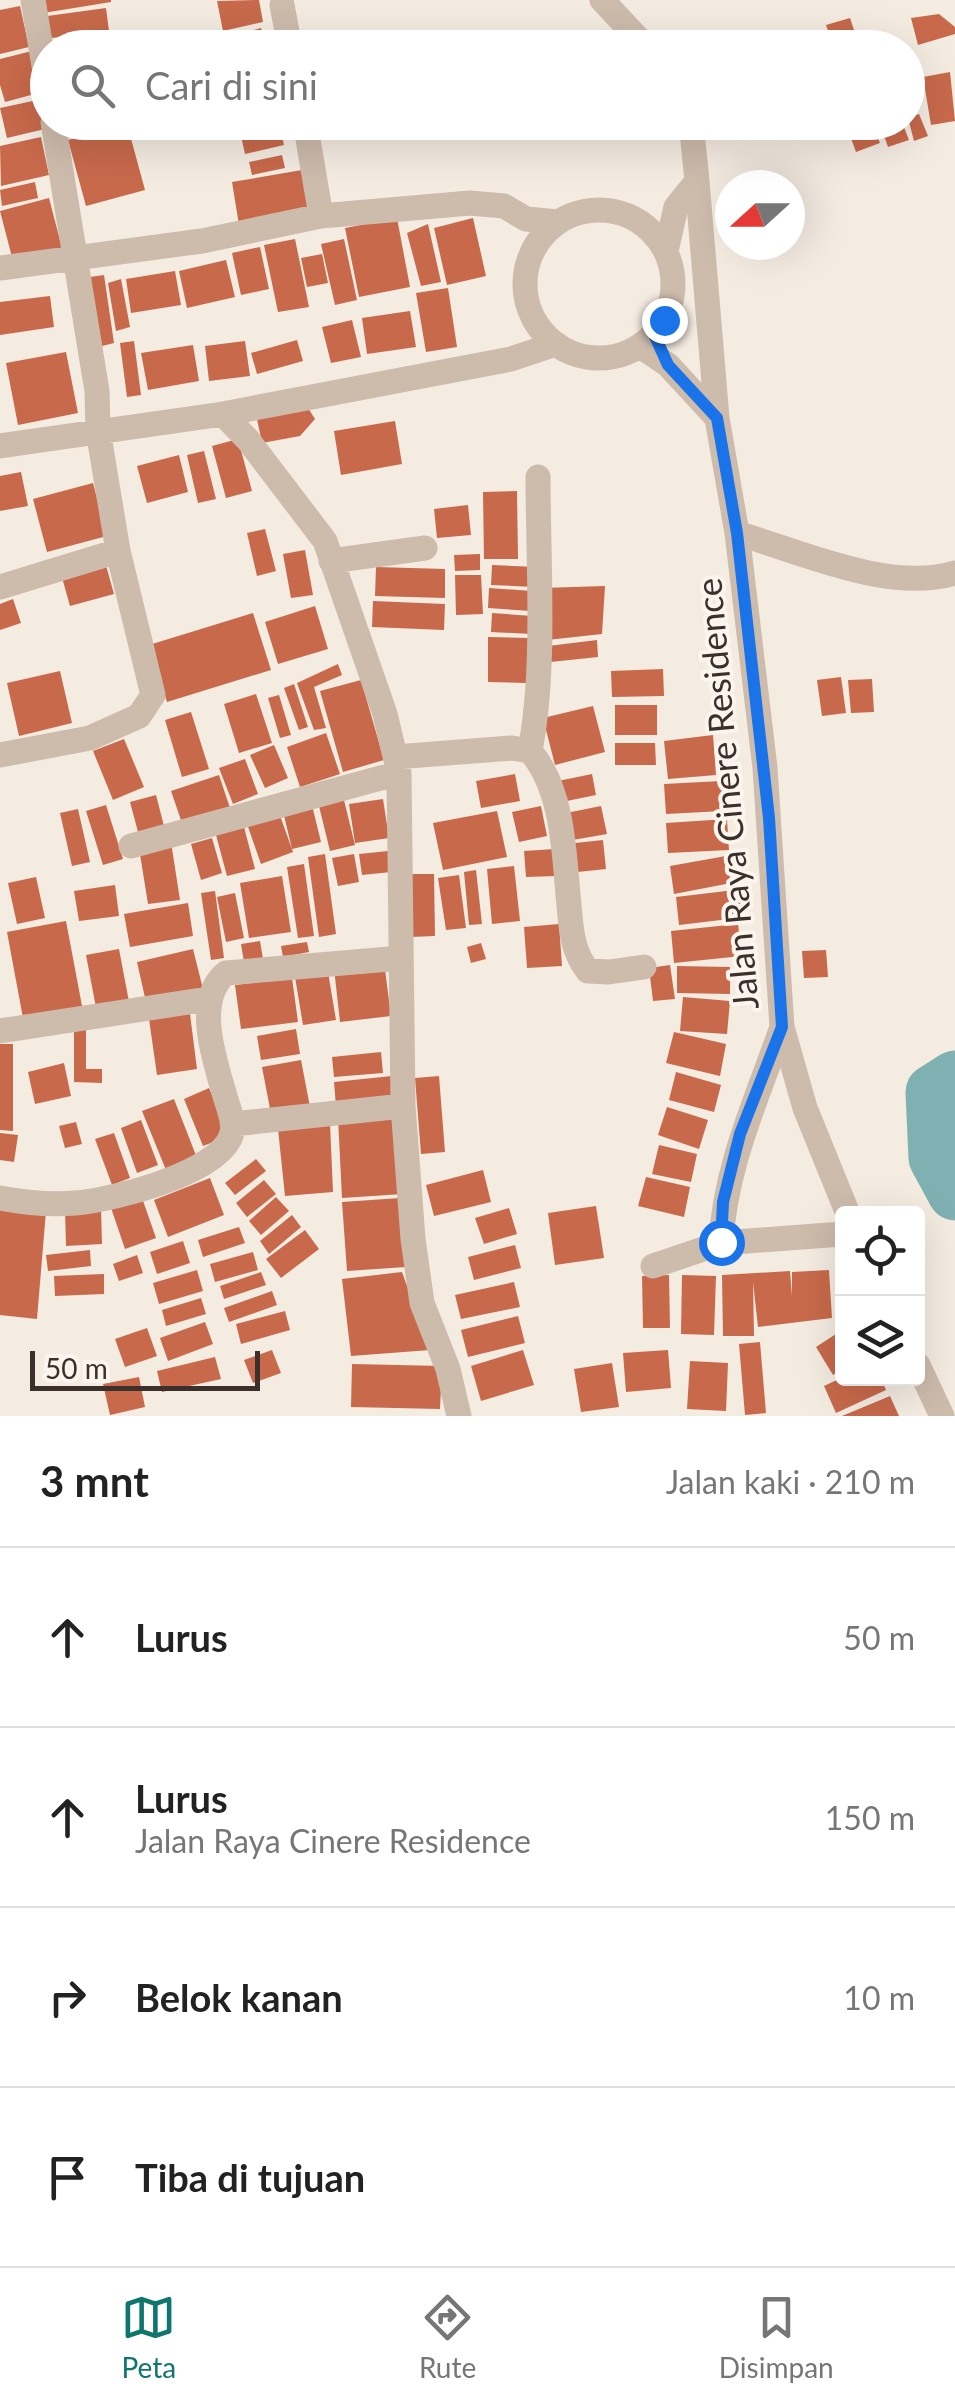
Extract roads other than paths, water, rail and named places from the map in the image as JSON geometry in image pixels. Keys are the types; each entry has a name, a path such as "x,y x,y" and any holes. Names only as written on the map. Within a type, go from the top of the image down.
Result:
{"street":[{"path":"32,0 37,30"},
{"path":"602,0 630,30"},
{"path":"282,6 287,30"},
{"path":"0,755 90,738 139,716 152,695 118,551 98,430 97,391 56,140"},
{"path":"308,140 321,216"},
{"name":"Jalan Raya Cinere Residence","path":"693,140 717,418 737,533 765,768 782,1027 805,1108 845,1206"},
{"path":"666,251 676,207 697,181"},
{"path":"0,278 321,216 470,204 504,206 526,219 558,222"},
{"path":"636,220 676,207"},
{"path":"0,446 223,414 511,359 542,343 607,358 647,340 671,303 672,268 656,236 636,220 610,210 592,210 558,222 545,233 528,265 527,300 542,343"},
{"path":"526,219 535,248"},
{"path":"0,268 76,263"},
{"path":"647,340 717,418"},
{"path":"223,414 248,440 324,542 385,714 397,765 404,1106 418,1285 448,1369 458,1416"},
{"path":"530,751 536,721 538,477"},
{"path":"737,533 896,580 955,573"},
{"path":"331,560 425,548"},
{"path":"0,587 118,551"},
{"path":"131,846 397,765 512,748 530,751 543,766 552,786 578,958 588,970 609,972 644,967"},
{"path":"0,1198 29,1204 78,1203 137,1192 201,1166 228,1144 233,1124 213,1046 208,998 216,982 226,974 401,958"},
{"path":"0,1031 208,998"},
{"path":"721,1242 723,1202 740,1134 782,1027"},
{"path":"233,1124 404,1106"},
{"path":"653,1266 721,1242 835,1234"},
{"path":"925,1379 942,1416"}],"waterway":[{"path":"955,1078 933,1092 936,1158 955,1193"}]}
